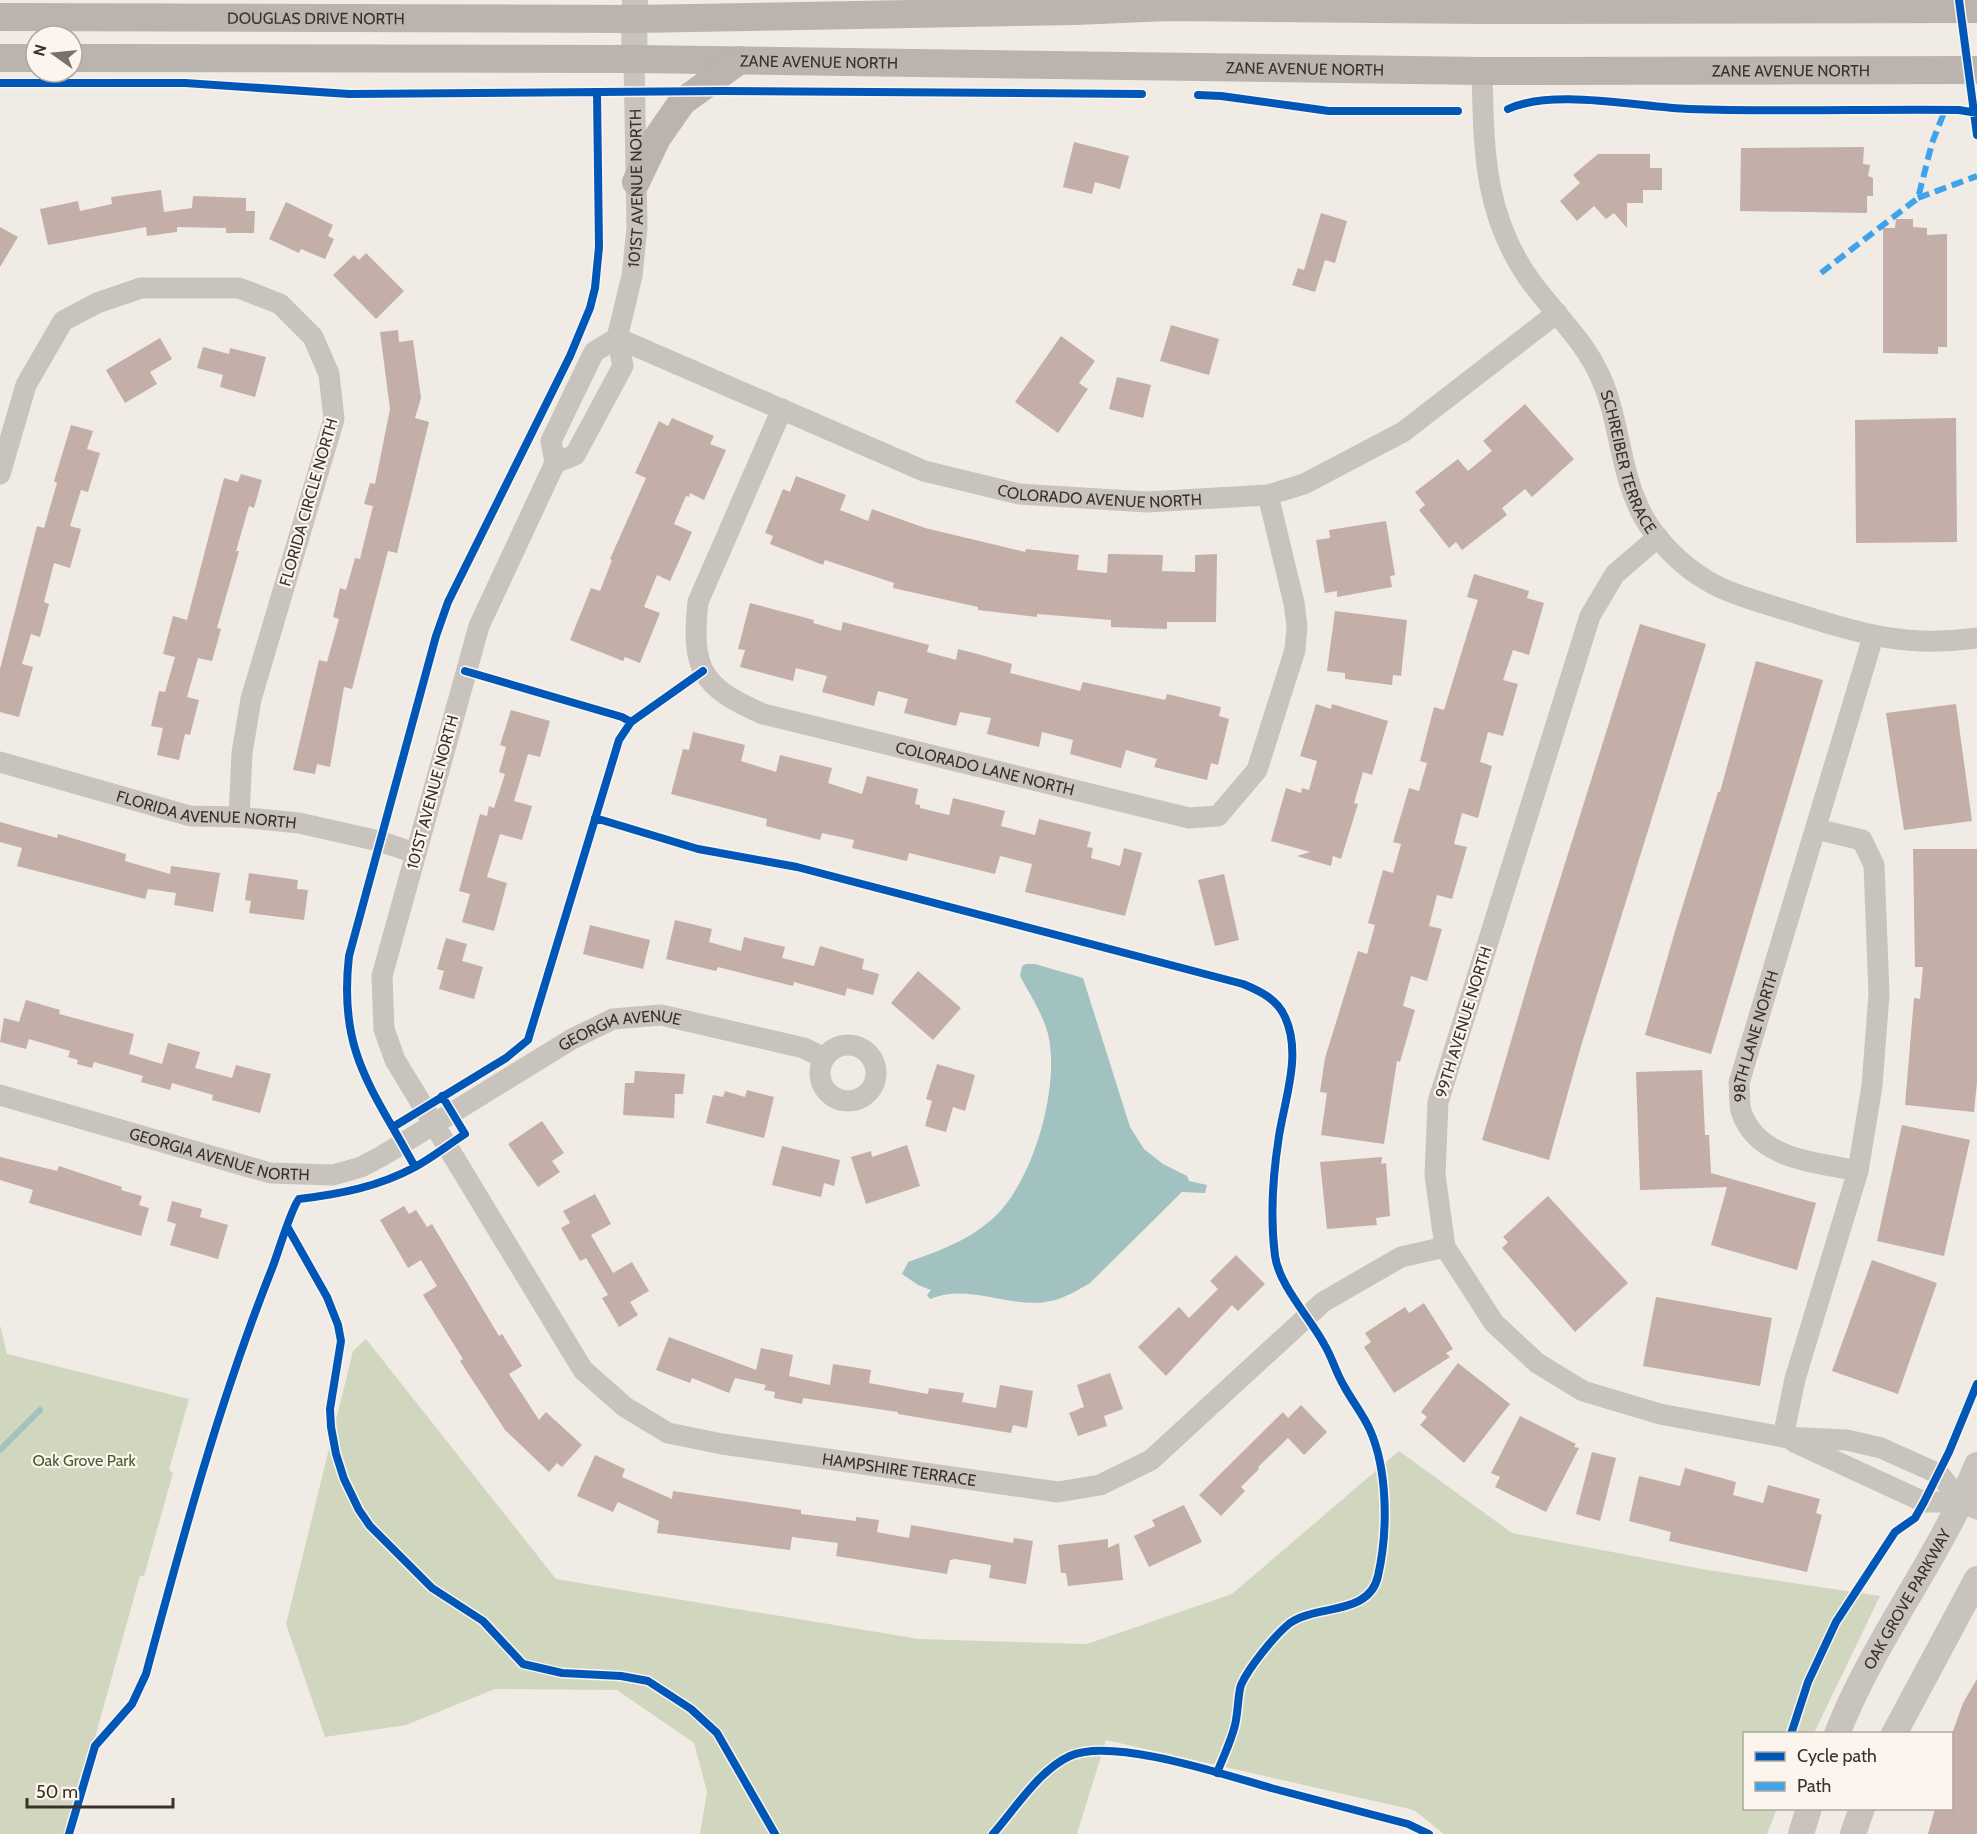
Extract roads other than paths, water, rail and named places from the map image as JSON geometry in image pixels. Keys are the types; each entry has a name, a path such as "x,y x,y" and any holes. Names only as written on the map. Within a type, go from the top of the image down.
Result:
{"main road":[{"path":"635,9 1165,4 1481,10 1977,9"},
{"name":"DOUGLAS DRIVE NORTH","path":"0,17 635,9"},
{"path":"0,58 24,58"},
{"path":"84,58 634,58"},
{"name":"ZANE AVENUE NORTH","path":"634,58 1482,71 1977,70"},
{"path":"636,182 657,138 681,102 740,60"}],"street":[{"name":"101ST AVENUE NORTH","path":"555,463 575,455 623,366 617,338 632,276 637,228 635,9"},
{"name":"SCHREIBER TERRACE","path":"1482,71 1485,155 1494,212 1513,253 1532,282 1594,363 1607,390 1623,466 1632,493 1658,537 1682,563 1707,581 1737,595 1873,637 1946,642 1977,638"},
{"name":"FLORIDA CIRCLE NORTH","path":"0,474 26,385 63,321 97,303 141,288 239,288 280,304 313,336 329,375 334,419 251,699 242,753 239,817"},
{"name":"COLORADO AVENUE NORTH","path":"617,338 924,471 1019,495 1147,502 1268,495 1304,484 1403,432 1557,313"},
{"name":"101ST AVENUE NORTH","path":"433,1125 395,1060 384,1029 382,976 479,626 555,463 551,441 594,352 617,338"},
{"name":"COLORADO LANE NORTH","path":"782,409 698,602 695,636 697,659 716,687 736,702 763,714 1189,818 1218,816 1257,770 1295,650 1297,626 1294,603 1268,495"},
{"name":"99TH AVENUE NORTH","path":"1658,537 1615,574 1590,616 1438,1102 1435,1175 1445,1247 1494,1323 1537,1364 1582,1391 1660,1414 1783,1437 1847,1440 1881,1448 1939,1474 1970,1505"},
{"name":"98TH LANE NORTH","path":"1858,1171 1778,1154 1752,1133 1741,1110 1739,1083 1873,637"},
{"name":"FLORIDA AVENUE NORTH","path":"0,762 190,816 239,817 299,823 379,841 415,853"},
{"path":"1783,1437 1795,1379 1858,1171 1872,1086 1879,994 1874,865 1862,840 1816,829"},
{"name":"GEORGIA AVENUE","path":"433,1125 572,1039 613,1019 661,1015 804,1048 824,1058"},
{"name":"GEORGIA AVENUE NORTH","path":"0,1095 270,1173 333,1175 361,1167 433,1125"},
{"name":"HAMPSHIRE TERRACE","path":"433,1125 583,1370 625,1407 668,1433 722,1444 1058,1492 1100,1485 1151,1460 1323,1302 1401,1257 1445,1247"},
{"name":"99TH AVENUE NORTH","path":"1783,1437 1924,1502 1970,1505"},
{"name":"OAK GROVE PARKWAY","path":"1839,1732 1883,1640 1970,1505 1977,1466"},
{"path":"1895,1732 1977,1579"},
{"path":"1801,1834 1809,1810"},
{"path":"1853,1834 1862,1810"}],"water":[{"path":"1035,964 1083,978 1130,1127 1144,1149 1163,1164 1187,1176 1189,1181 1207,1185 1205,1193 1182,1192 1090,1283 1061,1298 1036,1303 960,1293 930,1299 927,1295 931,1290 918,1285 902,1274 908,1262 961,1240 990,1221 1019,1185 1040,1135 1050,1081 1051,1056 1043,1019 1020,976 1022,966"}],"waterway":[{"path":"0,1450 40,1410"}],"park label":[{"name":"Oak Grove Park","path":"84,1460"}]}
